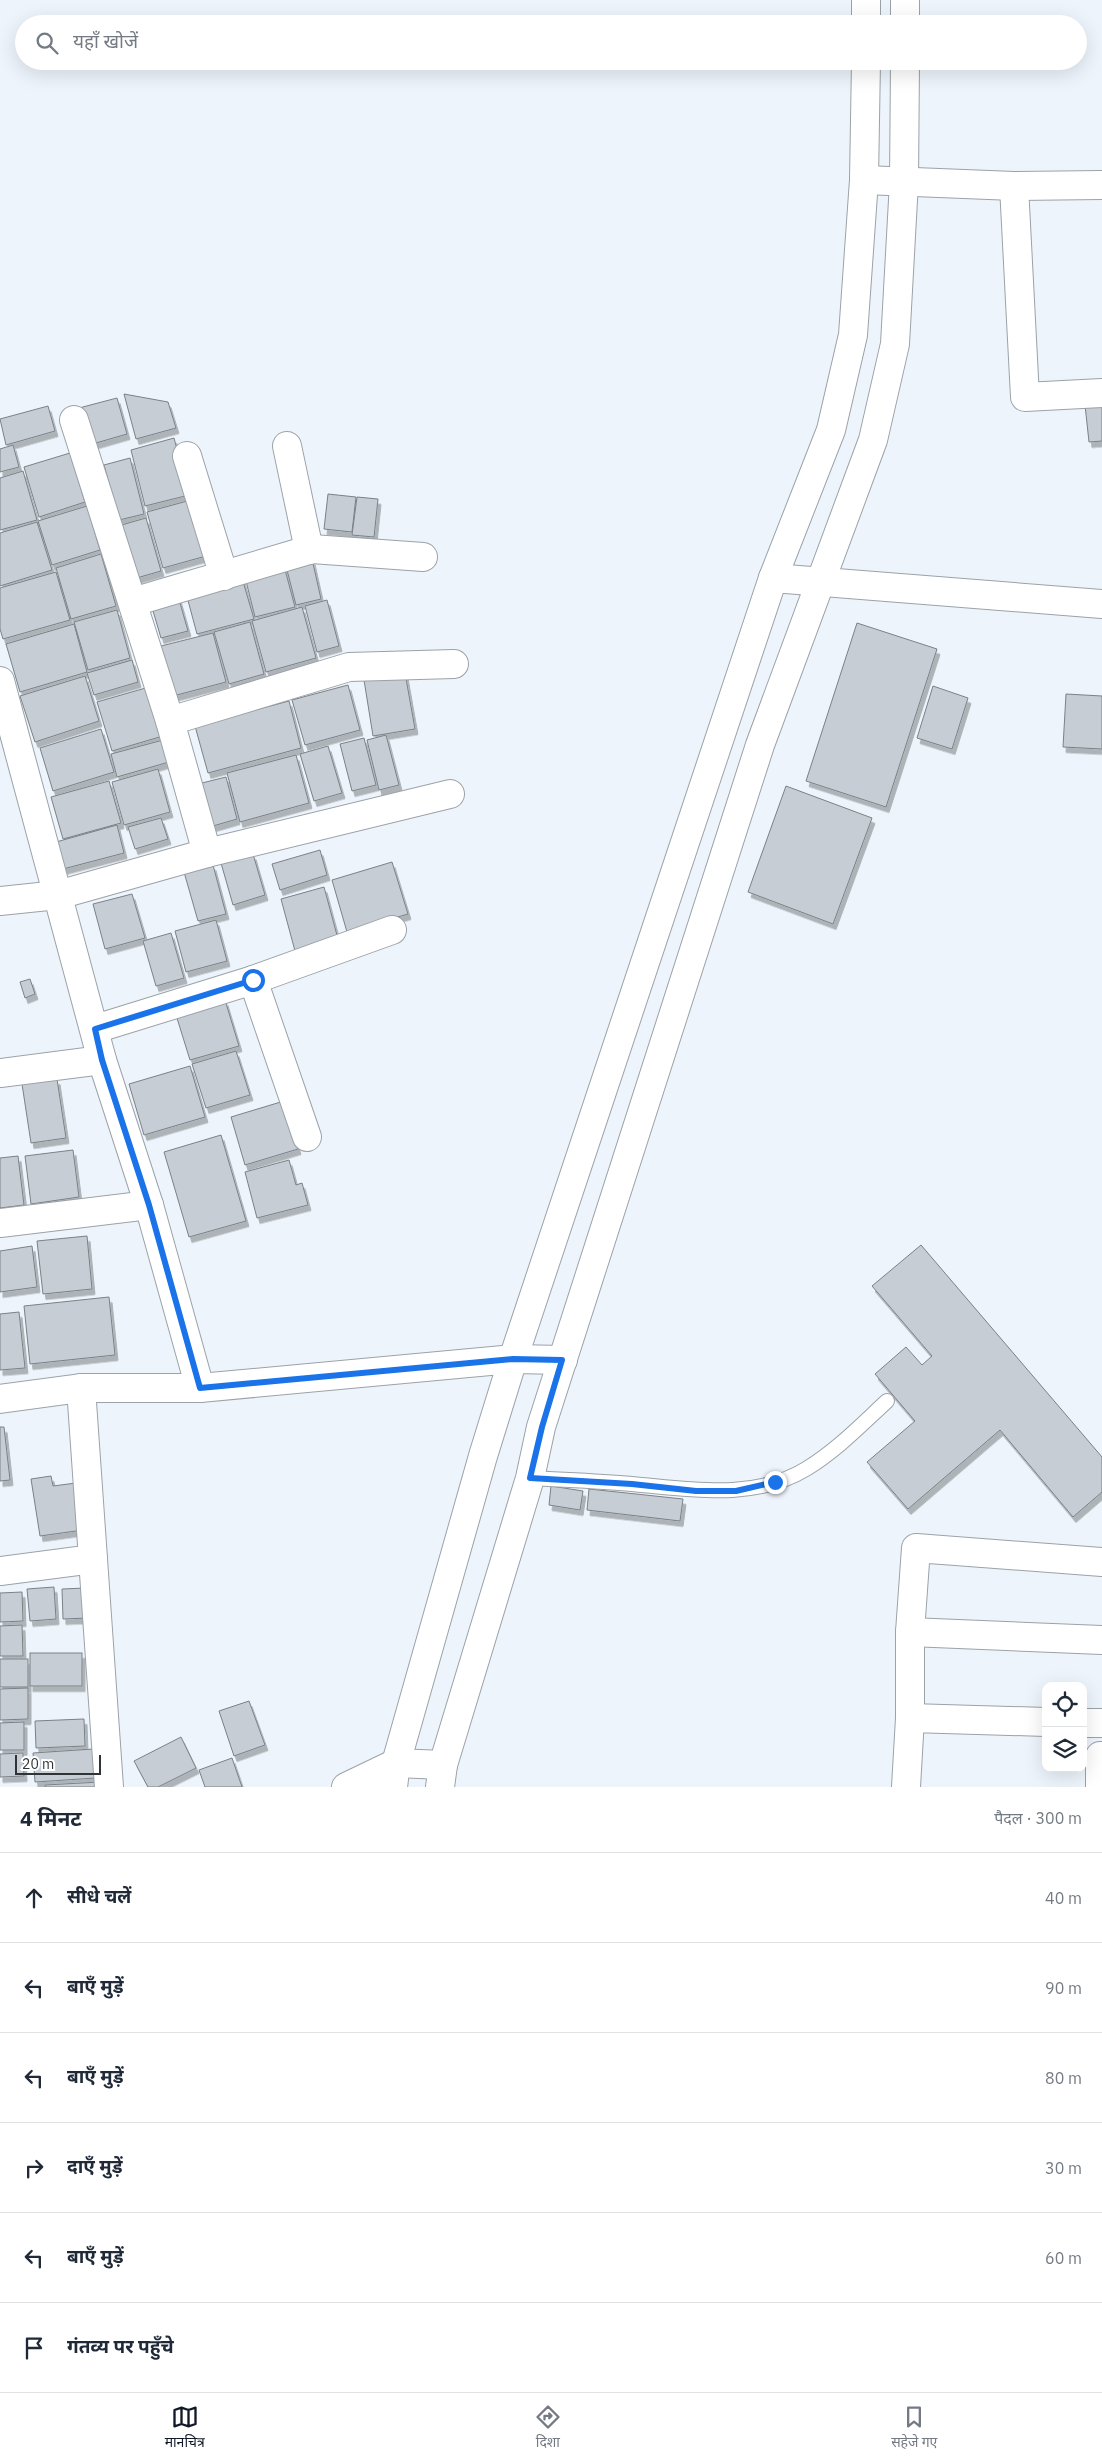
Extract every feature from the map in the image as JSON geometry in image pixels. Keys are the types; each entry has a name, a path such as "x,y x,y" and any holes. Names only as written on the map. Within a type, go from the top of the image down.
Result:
{"street":[{"path":"866,0 866,15"},
{"path":"905,0 905,15"},
{"path":"394,1775 483,1456 513,1359 773,578 831,430 853,335 864,180 866,70"},
{"path":"346,1787 394,1775 442,1776 530,1478 542,1427 562,1360 760,745 822,582 873,440 895,344 904,182 905,70"},
{"path":"864,180 1014,186 1102,185"},
{"path":"1014,186 1025,397 1102,393"},
{"path":"74,420 170,720 207,852"},
{"path":"286,446 309,550"},
{"path":"187,456 224,576"},
{"path":"133,602 309,550 423,557"},
{"path":"773,578 1102,604"},
{"path":"170,720 349,667 454,664"},
{"path":"0,681 102,1060 149,1205 200,1388"},
{"path":"0,901 58,895 207,852 450,794"},
{"path":"95,1029 253,980 392,930"},
{"path":"253,980 307,1137"},
{"path":"0,1073 102,1060"},
{"path":"0,1223 149,1205"},
{"path":"0,1399 81,1388 200,1388 513,1359 562,1360"},
{"path":"81,1388 109,1787"},
{"path":"906,1787 910,1718 910,1632 916,1548 1102,1562"},
{"path":"0,1571 93,1559"},
{"path":"910,1632 1102,1640"},
{"path":"910,1718 1042,1722"},
{"path":"1087,1723 1102,1723"},
{"path":"1100,1787 1100,1756 1102,1756"}],"lane":[{"path":"530,1478 632,1484 696,1491 736,1491 775,1482 805,1470 836,1448 887,1401"}],"building":[{"path":"124,394 168,402 176,428 136,439"},
{"path":"117,398 127,434 89,445 79,408"},
{"path":"1102,403 1102,441 1089,442 1085,405"},
{"path":"48,406 55,431 6,445 0,419"},
{"path":"174,438 189,495 145,506 131,450"},
{"path":"13,445 19,467 0,472 0,449"},
{"path":"70,453 85,502 39,517 24,467"},
{"path":"130,458 144,514 119,520 104,465"},
{"path":"23,471 37,520 0,530 0,478"},
{"path":"328,494 356,497 352,532 324,529"},
{"path":"357,497 378,499 374,537 352,535"},
{"path":"191,500 206,556 163,568 147,512"},
{"path":"87,506 100,550 52,565 38,521"},
{"path":"146,518 161,571 133,579 118,526"},
{"path":"37,522 52,570 0,586 0,533"},
{"path":"101,554 116,606 71,619 56,568"},
{"path":"312,559 321,599 296,605 286,566"},
{"path":"284,566 295,607 255,617 245,577"},
{"path":"56,572 70,620 3,639 0,629 0,588"},
{"path":"242,578 254,619 197,634 186,593"},
{"path":"178,596 188,631 161,638 151,604"},
{"path":"327,600 339,646 317,652 305,606"},
{"path":"302,607 316,658 266,672 252,621"},
{"path":"117,610 130,658 88,670 74,622"},
{"path":"250,622 264,674 229,684 214,632"},
{"path":"857,623 937,649 886,807 806,781"},
{"path":"74,624 87,672 20,692 6,644"},
{"path":"213,633 226,682 173,696 161,646"},
{"path":"132,660 138,682 94,695 87,673"},
{"path":"405,673 415,729 373,736 364,680"},
{"path":"85,676 99,721 35,742 20,696"},
{"path":"348,685 360,730 305,745 292,700"},
{"path":"933,686 968,698 952,749 917,738"},
{"path":"149,687 163,736 112,751 97,702"},
{"path":"1066,694 1102,696 1102,749 1063,747"},
{"path":"289,701 301,748 208,773 195,726"},
{"path":"101,729 114,772 53,791 40,748"},
{"path":"386,735 399,785 379,790 367,740"},
{"path":"364,738 376,785 352,791 340,744"},
{"path":"163,740 169,762 117,777 111,754"},
{"path":"328,746 342,793 314,801 300,754"},
{"path":"296,755 309,803 240,822 227,773"},
{"path":"158,769 170,812 124,825 112,782"},
{"path":"226,777 237,819 213,826 202,783"},
{"path":"109,781 121,823 63,839 51,797"},
{"path":"786,786 872,818 833,924 748,892"},
{"path":"161,818 168,839 135,849 128,827"},
{"path":"117,825 124,853 63,869 56,842"},
{"path":"320,850 327,875 280,890 272,864"},
{"path":"253,854 265,895 233,905 221,863"},
{"path":"392,862 408,914 347,932 332,880"},
{"path":"213,865 226,914 198,921 184,872"},
{"path":"324,887 338,939 295,951 281,899"},
{"path":"132,894 145,938 105,949 93,904"},
{"path":"216,920 227,961 186,972 175,931"},
{"path":"171,933 184,978 156,986 143,941"},
{"path":"30,979 35,994 25,998 20,982"},
{"path":"225,1000 239,1046 190,1060 176,1015"},
{"path":"236,1051 250,1095 206,1108 192,1064"},
{"path":"190,1066 205,1117 144,1135 129,1084"},
{"path":"57,1079 66,1138 31,1143 22,1084"},
{"path":"284,1101 298,1149 245,1165 231,1117"},
{"path":"221,1135 246,1221 189,1237 164,1152"},
{"path":"73,1150 79,1197 31,1204 25,1156"},
{"path":"18,1156 24,1205 0,1208 0,1158"},
{"path":"289,1160 296,1185 302,1183 308,1205 257,1218 245,1172"},
{"path":"87,1236 92,1289 43,1294 37,1241"},
{"path":"921,1245 1102,1457 1102,1492 1073,1517 1000,1430 908,1509 867,1462 915,1421 875,1374 906,1347 922,1365 932,1356 872,1286"},
{"path":"32,1246 37,1287 0,1292 0,1251"},
{"path":"109,1297 115,1355 30,1364 24,1306"},
{"path":"19,1312 25,1368 0,1370 0,1314"},
{"path":"0,1427 4,1427 10,1480 0,1481"},
{"path":"51,1476 53,1486 76,1483 83,1530 40,1536 31,1479"},
{"path":"551,1486 583,1491 580,1510 549,1505"},
{"path":"589,1489 683,1499 680,1521 587,1510"},
{"path":"54,1587 56,1619 30,1621 27,1589"},
{"path":"85,1588 87,1618 63,1619 62,1589"},
{"path":"22,1592 23,1621 0,1622 0,1593"},
{"path":"22,1625 23,1656 0,1656 0,1626"},
{"path":"30,1653 82,1653 82,1686 30,1686"},
{"path":"0,1659 28,1659 28,1687 0,1687"},
{"path":"28,1688 28,1719 0,1720 0,1689"},
{"path":"249,1701 265,1745 234,1756 219,1711"},
{"path":"84,1719 85,1746 36,1748 35,1721"},
{"path":"24,1722 24,1750 0,1750 0,1723"},
{"path":"181,1737 196,1768 158,1787 148,1787 134,1761"},
{"path":"93,1749 95,1778 35,1782 33,1753"},
{"path":"23,1753 24,1776 0,1777 0,1754"},
{"path":"232,1758 242,1787 205,1787 199,1770"},
{"path":"101,1782 102,1787 45,1787 45,1785"}],"route":[{"path":"253,980 95,1029 102,1060 149,1205 200,1388 513,1359 562,1360 542,1427 530,1478 632,1484 696,1491 736,1491 775,1482"}]}
